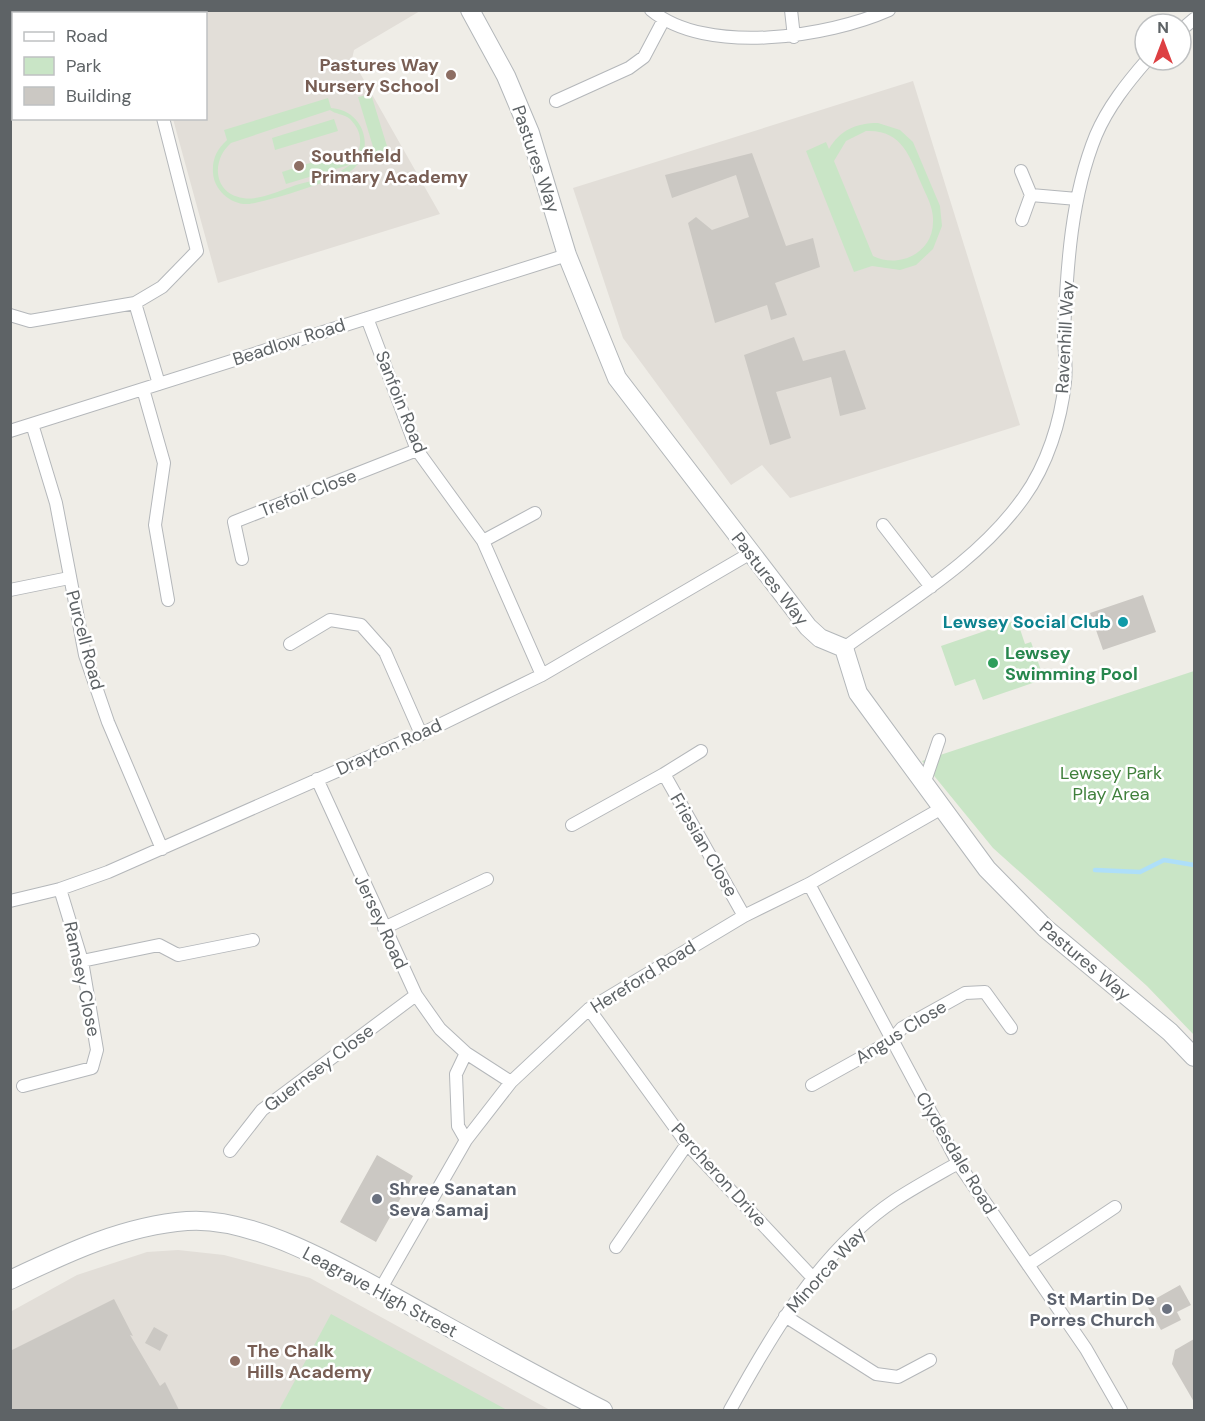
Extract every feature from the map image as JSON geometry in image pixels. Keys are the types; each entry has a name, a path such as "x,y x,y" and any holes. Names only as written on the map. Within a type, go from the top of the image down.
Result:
{"street":[{"name":"Pastures Way","path":"470,10 506,76 530,133 567,255 617,378 749,554 808,627 819,638 844,648 858,693 987,869 1045,928 1170,1032 1194,1057"},
{"path":"651,10 663,21 694,30 740,37 795,36 857,23 889,10"},
{"path":"791,10 795,36"},
{"path":"556,101 628,68 644,57 663,21"},
{"name":"Ravenhill Way","path":"844,648 931,587 989,541 1025,496 1046,457 1058,418 1065,381 1066,311 1077,200 1096,135 1123,87 1136,72"},
{"path":"10,315 30,321 135,303 162,287 197,250 164,120"},
{"path":"1021,171 1030,195 1022,220"},
{"path":"1030,195 1077,200"},
{"name":"Beadlow Road","path":"10,430 567,255"},
{"path":"135,303 159,384"},
{"name":"Sanfoin Road","path":"367,318 417,450 483,541 542,675"},
{"path":"143,389 164,463 155,525 168,600"},
{"name":"Purcell Road","path":"32,424 56,503 85,655 108,722 162,849"},
{"name":"Trefoil Close","path":"242,560 234,522 417,450"},
{"path":"483,541 535,513"},
{"path":"883,525 931,587"},
{"name":"Drayton Road","path":"10,901 60,889 162,849 421,734 542,675 749,554"},
{"path":"10,590 69,578"},
{"path":"290,644 330,620 361,625 385,652 421,734"},
{"path":"924,784 939,740"},
{"name":"Friesian Close","path":"572,825 701,751"},
{"name":"Friesian Close","path":"664,774 744,916"},
{"name":"Jersey Road","path":"316,779 416,995 440,1029 466,1053 511,1083"},
{"name":"Hereford Road","path":"380,1290 466,1140 511,1083 590,1009 744,916 809,884 942,808"},
{"path":"384,928 487,879"},
{"name":"Clydesdale Road","path":"809,884 958,1163 1086,1349 1121,1410"},
{"name":"Ramsey Close","path":"23,1086 92,1068 97,1050 81,962 60,889"},
{"path":"81,962 159,945 178,955 253,940"},
{"name":"Angus Close","path":"812,1085 891,1041 902,1029 965,993 985,992 1011,1029"},
{"name":"Guernsey Close","path":"230,1151 262,1110 416,995"},
{"name":"Percheron Drive","path":"590,1009 687,1144 813,1278"},
{"path":"466,1053 456,1074 458,1126 466,1140"},
{"path":"616,1247 687,1144"},
{"name":"Minorca Way","path":"730,1410 785,1316 813,1278 850,1238 894,1201 958,1163"},
{"path":"1028,1265 1116,1207"},
{"name":"Leagrave High Street","path":"10,1280 80,1247 139,1228 189,1221 223,1224 273,1238 335,1264 600,1410"},
{"path":"785,1316 876,1374 898,1377 930,1360"}],"shaded area":[{"name":"Southfield Primary Academy","path":"420,11 354,50 352,59 440,214 218,283 173,120 207,120 207,12 143,12"},
{"path":"913,81 1020,425 790,498 762,465 731,485 623,338 573,188"},
{"name":"The Chalk Hills Academy","path":"178,1250 224,1255 310,1278 550,1410 11,1410 10,1312 77,1275 147,1252"}],"green space":[{"path":"371,94 390,156 377,160 358,97"},
{"path":"328,98 331,108 342,110 359,123 365,142 359,162 351,171 284,195 256,203 242,204 230,199 220,191 214,179 214,159 220,147 227,140 224,130","holes":["332,111 350,119 357,127 359,134 358,154 345,168 326,177 249,199 233,195 221,183 218,175 220,158 231,143"]},
{"path":"334,119 338,131 275,150 272,138"},
{"path":"870,123 878,123 900,130 913,142 940,206 942,226 933,249 916,265 900,270 872,266 854,272 806,151 826,142 829,149 844,132","holes":["866,131 888,134 903,146 913,163 932,212 931,233 921,250 913,256 893,261 873,256 834,161 846,141"]},
{"path":"344,152 349,165 286,184 282,172"},
{"name":"Lewsey Swimming Pool","path":"1017,620 1025,644 1031,642 1044,679 983,700 975,679 955,686 941,646"},
{"name":"Lewsey Park Play Area","path":"1194,671 1194,1035 1147,986 993,848 922,761"},
{"path":"331,1314 507,1410 279,1410"}],"building":[{"path":"752,153 786,246 813,238 820,267 775,283 787,315 771,320 767,305 715,323 688,223 696,217 712,230 749,217 736,175 672,198 665,175"},
{"path":"794,337 803,361 845,350 866,409 840,416 831,377 776,392 791,438 770,445 744,355"},
{"name":"Lewsey Social Club","path":"1143,595 1156,632 1103,650 1090,613"},
{"name":"Shree Sanatan Seva Samaj","path":"377,1155 413,1176 376,1242 340,1222"},
{"name":"St Martin De Porres Church","path":"1180,1285 1191,1305 1177,1312 1181,1320 1161,1330 1146,1304"},
{"path":"114,1299 133,1336 130,1335 160,1386 165,1382 179,1410 10,1410 10,1351"},
{"path":"154,1327 168,1335 160,1351 145,1343"},
{"name":"St Martin De Porres Church","path":"1194,1339 1194,1402 1172,1364 1175,1350"}],"waterway":[{"path":"1095,870 1140,872 1164,860 1194,865"}],"place":[{"name":"Pastures Way Nursery School","path":"451,75"},
{"name":"Southfield Primary Academy","path":"299,166"},
{"name":"Lewsey Social Club","path":"1123,622"},
{"name":"Lewsey Swimming Pool","path":"993,663"},
{"name":"Shree Sanatan Seva Samaj","path":"377,1199"},
{"name":"St Martin De Porres Church","path":"1167,1309"},
{"name":"The Chalk Hills Academy","path":"235,1361"}]}
